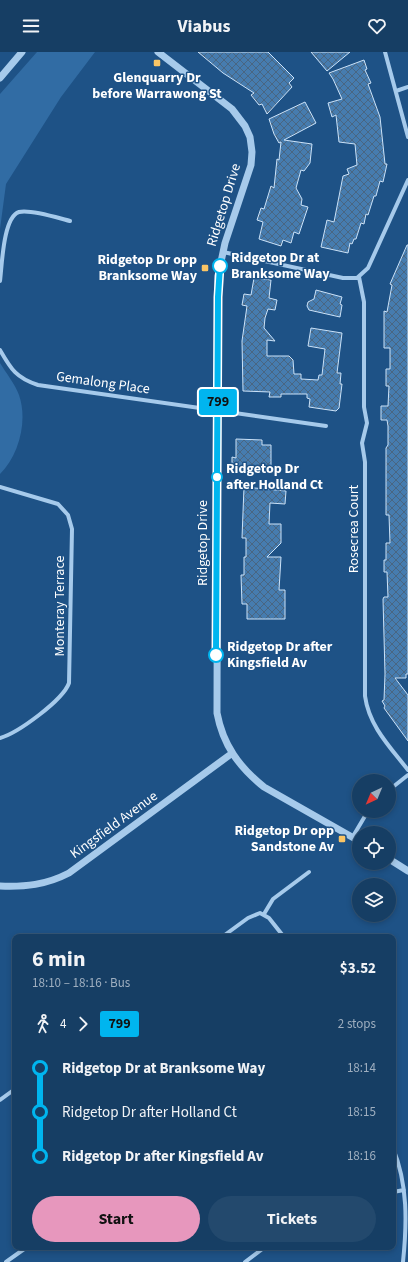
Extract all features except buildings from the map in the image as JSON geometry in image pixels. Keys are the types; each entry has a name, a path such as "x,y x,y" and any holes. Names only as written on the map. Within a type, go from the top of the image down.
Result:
{"street":[{"path":"0,78 22,52"},
{"name":"Ridgetop Drive","path":"158,52 232,109 245,126 250,137 252,152 251,165 223,252 218,286 217,713 224,740 231,754 252,778 264,787 352,838"},
{"path":"385,52 408,137"},
{"path":"396,91 408,87"},
{"path":"223,252 343,278 350,279 359,277 368,268 408,180"},
{"path":"0,281 8,225 14,215 24,212 48,215 70,221"},
{"name":"Rosecrea Court","path":"359,277 364,302 364,407 367,423 362,443 365,462 365,696 367,709 374,725 408,770"},
{"name":"Gemalong Place","path":"0,350 15,374 24,380 38,385 326,426"},
{"name":"Monteray Terrace","path":"0,487 58,504 68,515 72,529 69,682 66,690 57,700 15,732 0,738"},
{"name":"Kingsfield Avenue","path":"0,886 24,887 40,884 69,873 231,754"},
{"path":"396,784 408,775"},
{"path":"396,863 408,870"},
{"path":"264,914 268,905 273,899 309,872"},
{"path":"226,934 254,914 264,914 273,922 282,934"},
{"path":"0,1100 12,1091"},
{"path":"396,1156 400,1167 404,1190 407,1220 403,1262"},
{"path":"396,1191 404,1190"},
{"path":"6,1262 23,1250"},
{"path":"245,1262 261,1250"}],"shaded area":[{"path":"37,52 95,52 61,97 6,184 0,229 0,94"},
{"path":"0,363 19,395 22,405 22,426 17,448 7,466 0,474"}],"bus line":[{"name":"799","path":"216,655 218,276 220,266"}],"place":[{"name":"Glenquarry Dr before Warrawong St","path":"157,63"},
{"name":"Ridgetop Dr at Branksome Way","path":"220,266"},
{"name":"Ridgetop Dr opp Branksome Way","path":"205,268"},
{"name":"Ridgetop Dr after Holland Ct","path":"217,477"},
{"name":"Ridgetop Dr after Kingsfield Av","path":"216,655"},
{"name":"Ridgetop Dr opp Sandstone Av","path":"342,839"}]}
